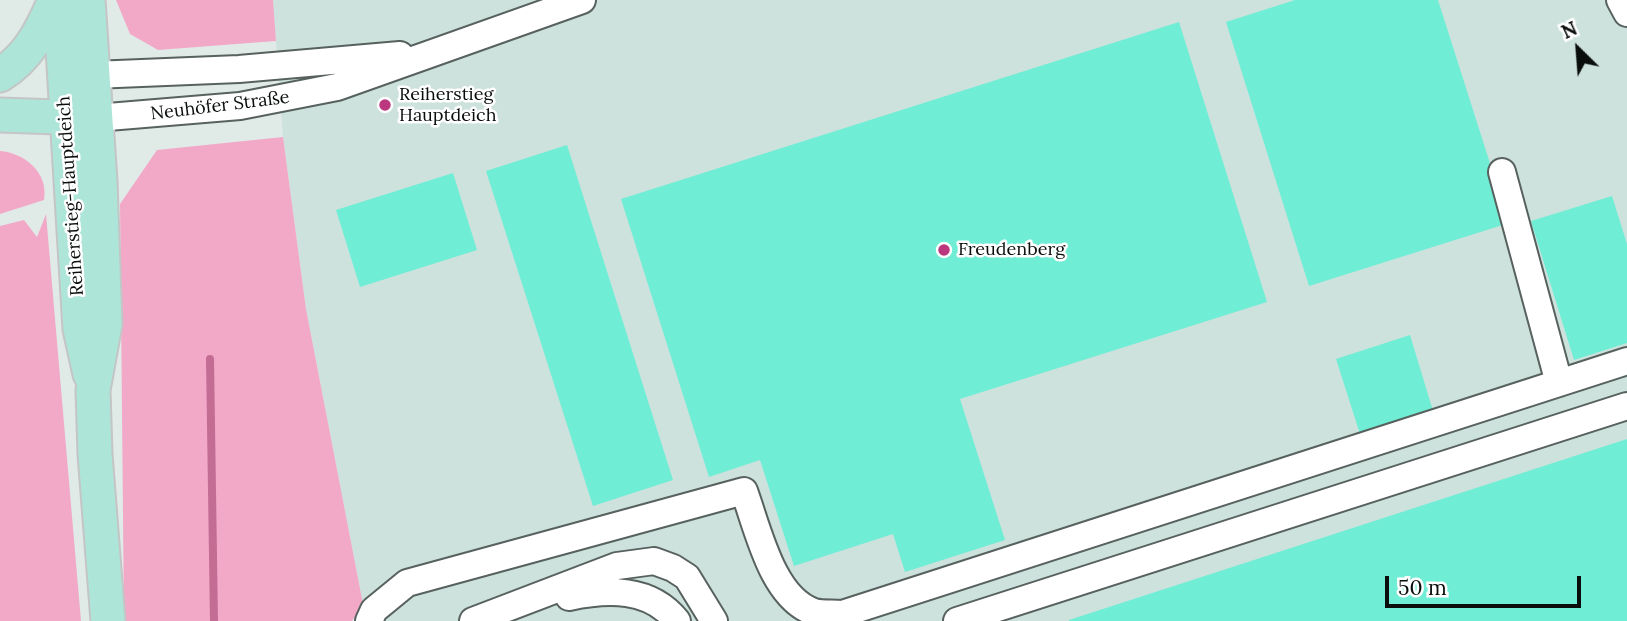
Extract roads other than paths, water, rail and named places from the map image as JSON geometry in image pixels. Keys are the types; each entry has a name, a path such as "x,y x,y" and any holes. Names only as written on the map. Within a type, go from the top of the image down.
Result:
{"main road":[{"name":"Reiherstieg-Hauptdeich","path":"57,0 78,75"},
{"path":"0,76 21,60 32,46 57,0"},
{"name":"Reiherstieg-Hauptdeich","path":"88,0 78,75 104,324 93,390 95,454 108,621"},
{"name":"Neuhöfer Straße","path":"0,76 78,75"},
{"name":"Neuhöfer Straße","path":"0,115 81,118"}],"street":[{"name":"Neuhöfer Straße","path":"81,118 202,110 291,98 338,87 582,0"},
{"path":"1620,0 1627,13"},
{"name":"Neuhöfer Straße","path":"78,75 240,69 433,52"},
{"path":"1503,172 1559,383"},
{"path":"369,621 374,610 407,583 744,491 780,585 795,600 815,612 842,614 1627,361"},
{"path":"957,621 1627,406"},
{"path":"473,621 513,608 617,566 654,561 687,577 715,621"},
{"path":"513,608 594,592 618,591 657,602 677,621"}],"waterway":[{"path":"210,359 214,621"}],"place":[{"name":"Reiherstieg Hauptdeich","path":"385,105"},
{"name":"Freudenberg","path":"944,250"}]}
